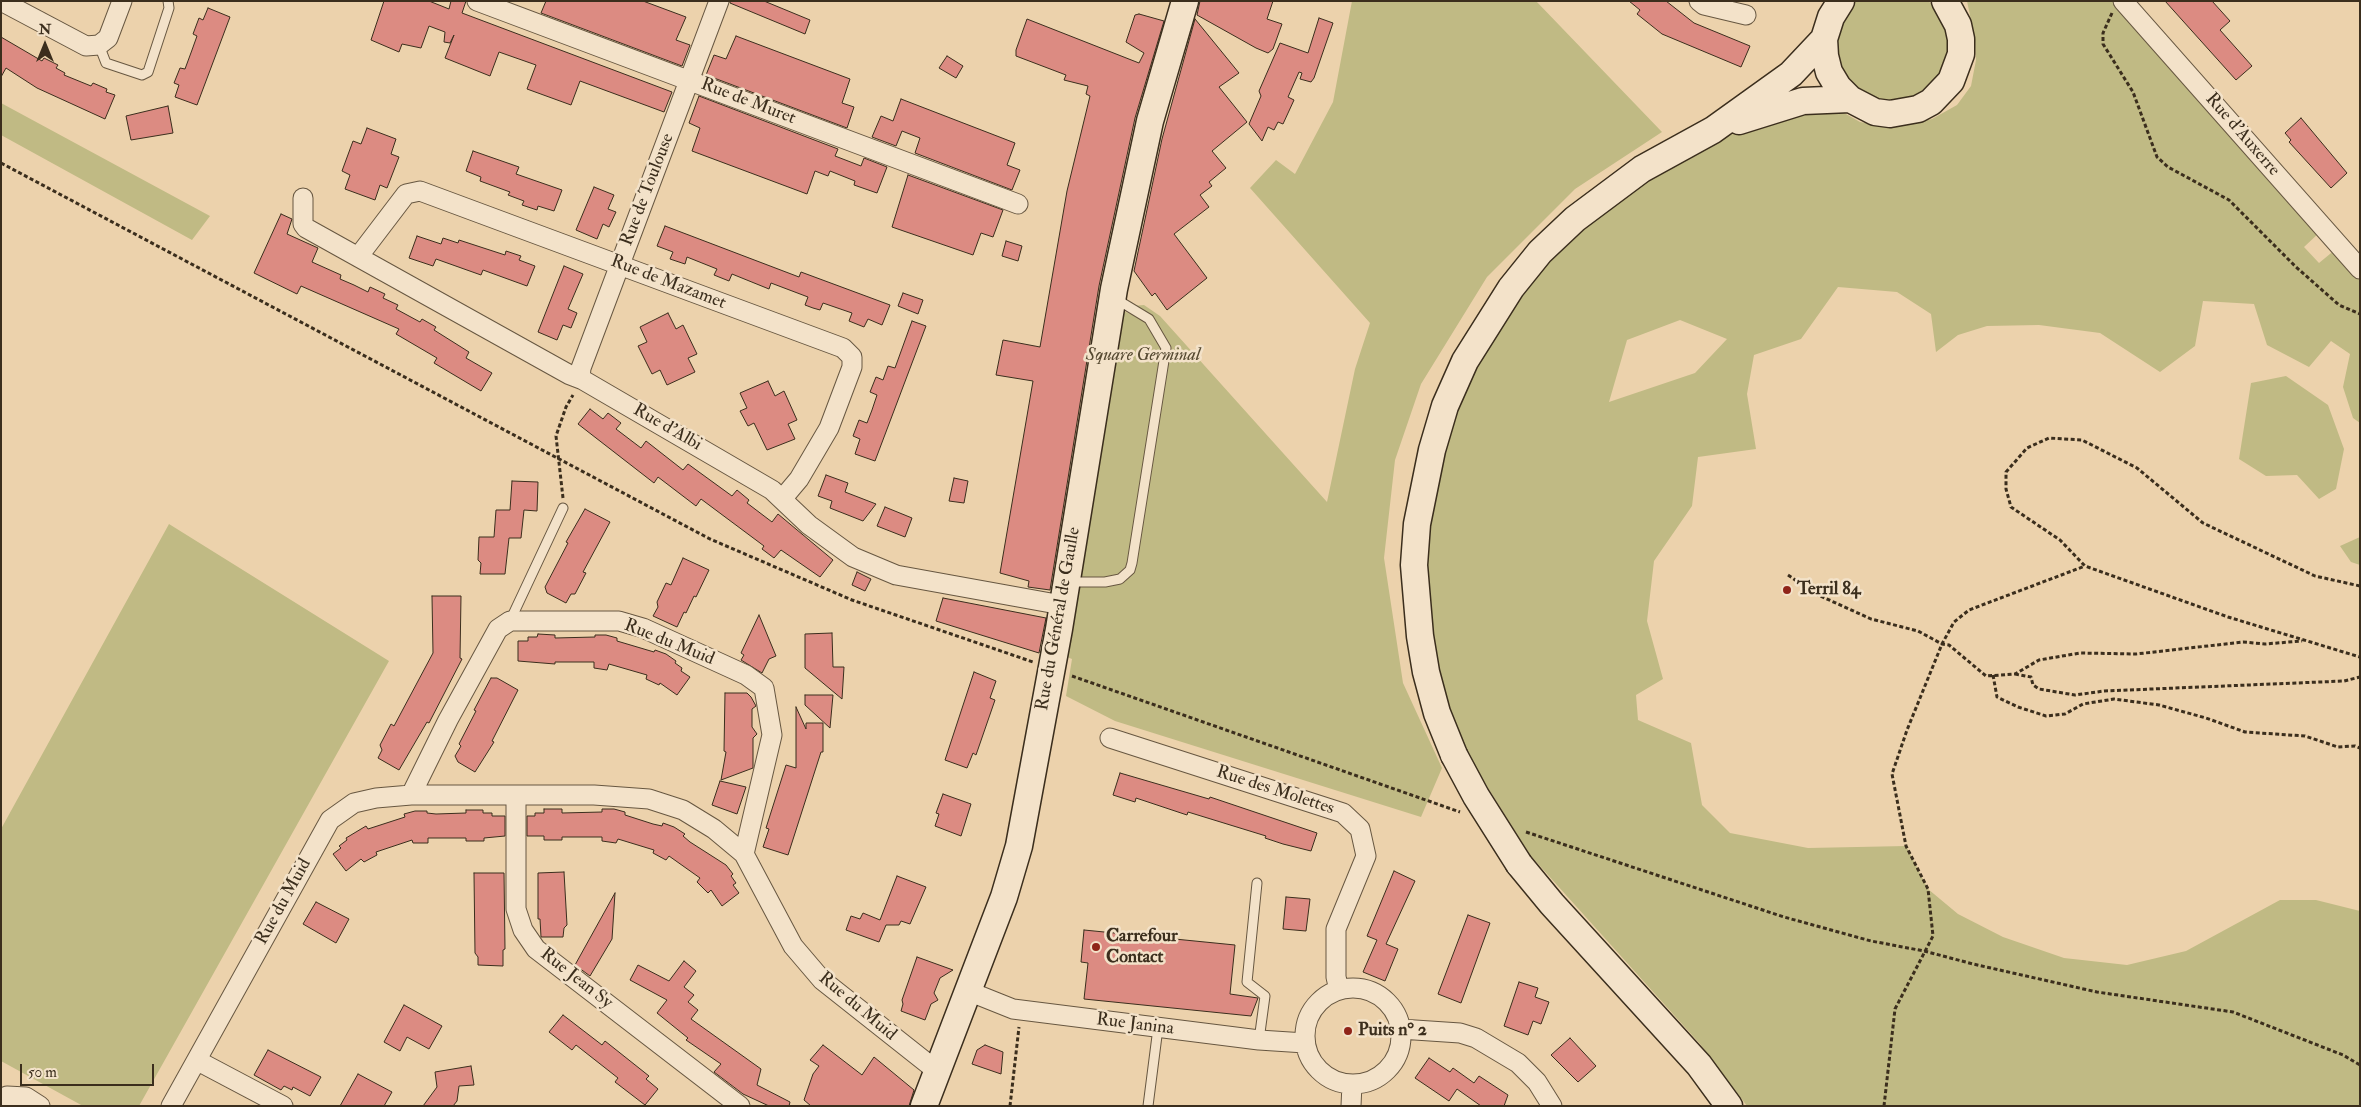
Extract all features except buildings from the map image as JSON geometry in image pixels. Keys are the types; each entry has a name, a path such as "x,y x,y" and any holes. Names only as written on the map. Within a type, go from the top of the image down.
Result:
{"main road":[{"name":"Rue du Général de Gaulle","path":"924,1106 1004,897 1019,846 1052,669 1113,296 1150,121 1185,1"},
{"path":"1831,15 1825,56 1829,72 1838,87 1850,99 1875,112 1890,114 1918,109 1942,93 1951,81 1961,54 1958,25 1945,1"},
{"path":"1729,1106 1699,1065 1552,904 1519,864 1476,796 1454,755 1437,712 1426,672 1420,636 1414,565 1423,489 1445,406 1465,361 1511,288 1540,252 1606,193 1642,169 1713,130 1791,74 1831,15"},
{"path":"1713,130 1803,101 1850,99"}],"street":[{"path":"1,1 86,46 99,45 108,38 122,1"},
{"name":"Rue de Muret","path":"477,1 1018,204"},
{"name":"Rue de Toulouse","path":"582,379 581,368 719,1"},
{"path":"1699,1 1704,5 1746,15"},
{"name":"Rue d'Auxerre","path":"2119,5 2360,269"},
{"name":"Rue de Mazamet","path":"358,257 406,194 420,191 843,348 852,357 852,367 829,428 799,479 782,498"},
{"name":"Rue d'Albi","path":"303,198 304,224 306,228 570,375 582,379 772,490 809,525 853,557 896,575 1064,593"},
{"path":"410,795 448,720 498,629 510,622"},
{"name":"Rue du Muid","path":"510,622 619,622 643,628 746,675 764,688 772,735 744,854"},
{"name":"Rue des Molettes","path":"1110,738 1343,812 1360,829 1366,856 1336,929 1336,977 1339,990"},
{"name":"Rue du Muid","path":"171,1106 198,1061 330,820 354,803 376,798 410,795 594,795 649,799 684,810 714,830 744,854 793,946 822,980 937,1071"},
{"name":"Rue Jean Sy","path":"516,796 516,909 523,930 536,948 740,1106"},
{"path":"1362,989 1383,998 1397,1017 1400,1029 1398,1051 1386,1070 1366,1082 1352,1084 1332,1079 1323,1073 1309,1055 1306,1044 1306,1026 1312,1010 1319,1002 1339,990 1362,989"},
{"name":"Rue Janina","path":"968,991 1013,1009 1158,1028 1306,1044"},
{"path":"1400,1029 1460,1033 1476,1038 1518,1063 1537,1082 1552,1106"},
{"path":"198,1061 283,1106"},
{"path":"1351,1106 1352,1084"},
{"path":"1,1099 7,1096 26,1097 40,1106"}],"lane":[{"path":"99,45 106,63 142,75 148,72 169,8 168,1"},
{"path":"1064,593 1120,579 1130,570 1132,563 1166,348 1149,319 1113,296"},
{"path":"510,622 564,508"},
{"path":"1257,883 1246,982 1265,996 1259,1040"},
{"path":"1148,1106 1158,1028"}],"path":[{"path":"2119,5 2103,34 2103,44 2132,92 2157,157 2168,167 2229,200 2339,306 2360,314"},
{"path":"1,163 710,539 843,596 1465,813"},
{"path":"564,508 556,436 566,407 582,379"},
{"path":"2360,586 2315,576 2203,523 2137,468 2082,440 2049,438 2027,448 2006,472 2006,489 2011,507 2060,540 2085,566 2228,617 2360,657"},
{"path":"1884,1106 1895,1009 1933,936 1928,889 1906,846 1892,774 1942,644 1954,622 1969,610 2085,566"},
{"path":"1788,575 1816,594 1871,619 1918,631 1942,644 1949,645 1973,662 1986,676 2013,674 2031,677 2033,685 2039,689 2075,695 2104,691 2344,681 2360,677"},
{"path":"2013,674 2039,660 2080,653 2136,654 2243,642 2266,644 2305,640"},
{"path":"1993,675 1996,697 2018,708 2046,716 2065,714 2083,704 2114,699 2159,705 2206,718 2245,732 2305,736 2338,747 2355,746 2360,748"},
{"path":"1522,831 1784,917 1871,941 1924,951 2097,992 2233,1012 2343,1055 2360,1066"},
{"path":"1010,1106 1020,1031 1019,1020 1014,1015 1013,1009"}],"green space":[{"name":"Square Germinal","path":"1352,1 1536,1 1662,132 1575,189 1487,277 1421,384 1395,460 1384,558 1403,683 1442,768 1421,817 1115,721 1066,696 1072,659 1067,657 1120,309 1130,314 1132,306 1144,305 1160,316 1327,502 1355,369 1370,323 1250,188 1276,160 1295,174 1333,102"},
{"path":"1855,1 1928,1 1933,5 1947,33 1949,48 1946,63 1928,89 1915,97 1900,101 1884,101 1869,97 1856,89 1845,78 1838,64 1835,33 1849,6"},
{"path":"1967,1 2112,1 2320,232 2304,247 2319,263 2336,249 2360,276 2360,423 2353,418 2343,387 2350,354 2331,341 2309,367 2267,345 2254,304 2203,301 2195,346 2160,372 2100,333 2039,325 1987,326 1958,335 1936,352 1931,314 1897,292 1838,287 1801,339 1754,355 1747,394 1756,449 1698,457 1692,506 1654,561 1647,621 1663,679 1636,695 1638,720 1691,743 1702,805 1730,833 1808,848 1906,846 1928,889 1958,914 2003,937 2064,958 2127,965 2186,951 2280,900 2316,900 2360,911 2360,1106 1747,1106 1700,1044 1530,855 1465,751 1447,710 1436,671 1425,580 1428,527 1447,431 1471,372 1500,322 1537,274 1612,204 1644,180 1713,143 1757,123 1803,108 1839,110 1860,122 1882,126 1906,125 1932,119 1957,105 1971,86 1976,60 1975,40","holes":["1680,320 1727,339 1695,373 1609,402 1627,340"]},
{"path":"1,103 210,216 192,240 1,135"},
{"path":"2286,376 2328,405 2344,449 2336,489 2319,499 2297,475 2266,476 2239,459 2251,383"},
{"path":"169,524 389,661 139,1106 83,1106 1,1061 1,829"},
{"path":"2360,537 2360,565 2351,562 2340,546"}],"place":[{"name":"Terril 84","path":"1787,590"},
{"name":"Carrefour Contact","path":"1096,947"},
{"name":"Puits n° 2","path":"1348,1031"}]}
